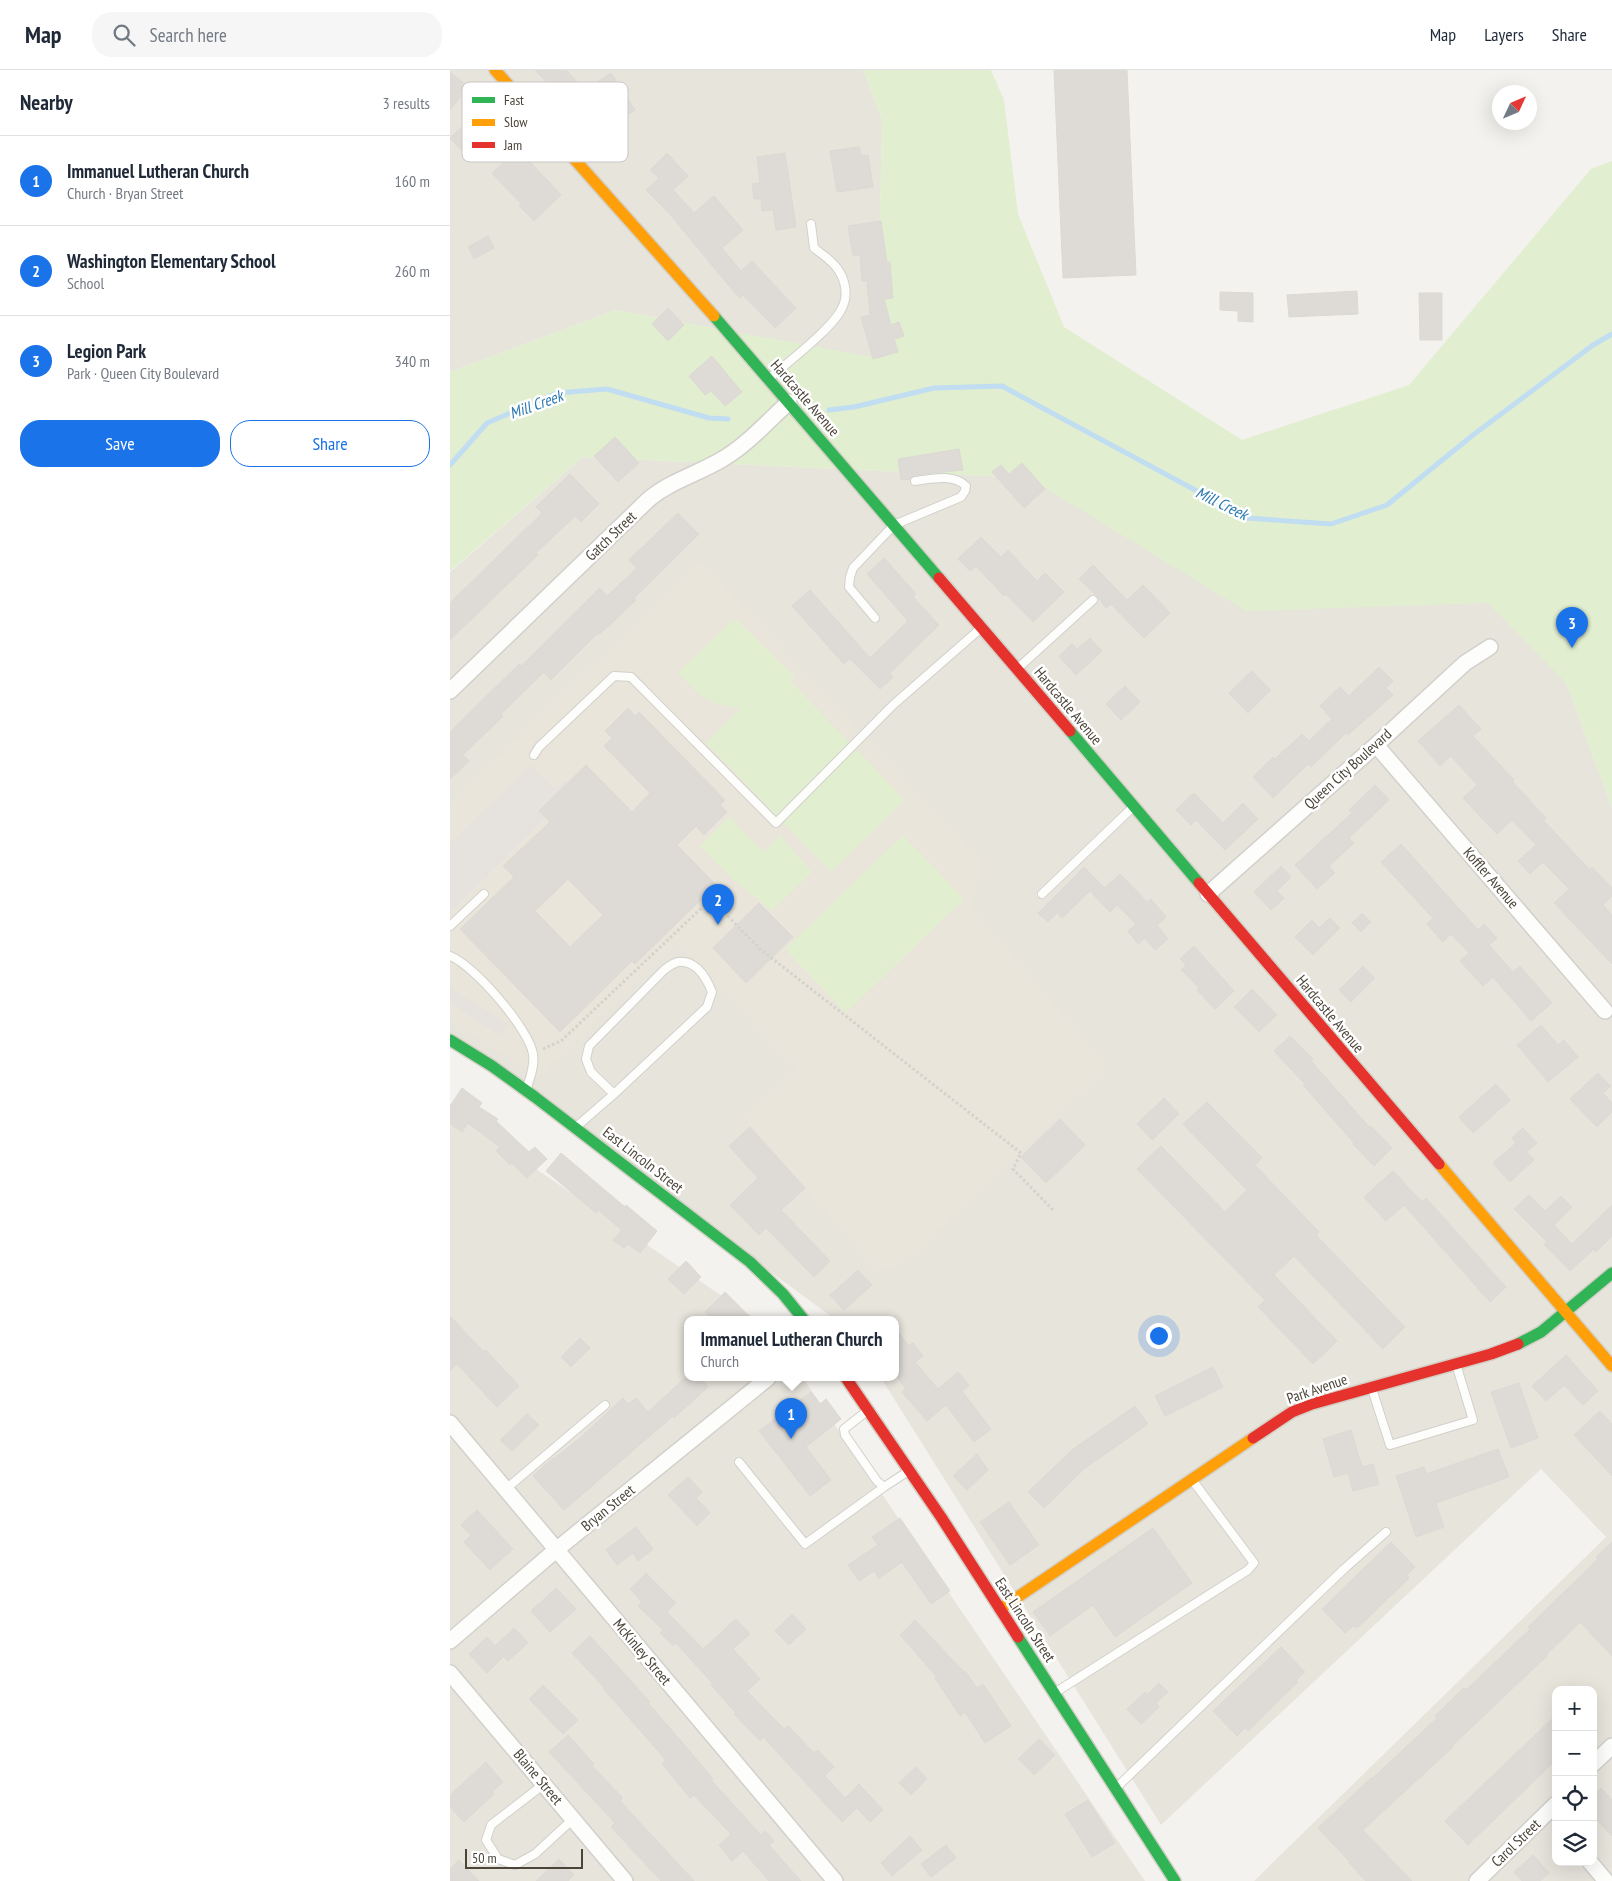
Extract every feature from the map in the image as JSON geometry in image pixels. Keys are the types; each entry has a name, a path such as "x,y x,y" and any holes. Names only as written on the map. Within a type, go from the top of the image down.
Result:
{"street":[{"name":"Hardcastle Avenue","path":"495,70 506,82"},
{"name":"Hardcastle Avenue","path":"576,162 789,402 1612,1366"},
{"name":"Gatch Street","path":"450,691 649,499 662,489 735,452 789,402"},
{"name":"Queen City Boulevard","path":"1208,894 1465,663 1490,647"},
{"name":"Koffler Avenue","path":"1376,745 1605,1011"},
{"name":"East Lincoln Street","path":"450,1040 526,1090 576,1127 761,1272 783,1294 801,1316"},
{"name":"Park Avenue","path":"1000,1610 1292,1412 1312,1404 1456,1364 1518,1344 1540,1332 1612,1272"},
{"name":"Bryan Street","path":"450,1641 556,1550 764,1381"},
{"name":"East Lincoln Street","path":"848,1381 910,1470 1175,1881"},
{"name":"McKinley Street","path":"450,1423 835,1881"},
{"name":"Blaine Street","path":"450,1673 625,1881"},
{"path":"1597,1760 1612,1746"},
{"name":"Carol Street","path":"1477,1881 1552,1814"},
{"path":"1593,1866 1606,1881"}],"lane":[{"path":"769,380 826,328 843,307 846,291 844,281 834,264 814,248 811,224"},
{"path":"876,618 849,587 853,568 894,525 961,497 966,486 954,479 915,481"},
{"path":"1017,669 1093,600"},
{"path":"534,755 539,747 614,676 631,676 776,823 893,705 981,628"},
{"path":"1042,894 1134,806"},
{"path":"450,926 484,894"},
{"path":"450,956 465,965 506,1007 526,1036 533,1053 534,1064 526,1090"},
{"path":"576,1127 614,1094 707,1007 712,992 707,978 691,963 677,962 664,970 589,1046 586,1059 591,1072 614,1094"},
{"path":"1372,1388 1390,1446 1473,1420 1456,1364"},
{"path":"506,1489 605,1405"},
{"path":"869,1410 844,1429 845,1435 877,1481 884,1487"},
{"path":"739,1462 805,1544 910,1470"},
{"path":"1054,1693 1248,1570 1254,1563 1192,1479"},
{"path":"1115,1788 1344,1568 1386,1532"},
{"path":"544,1784 490,1825 486,1840 498,1859 515,1865 535,1854 573,1819"}],"path":[{"path":"533,1053 561,1041 711,899 760,949 1021,1153 1013,1169 1054,1211"}],"shaded area":[{"path":"450,70 863,70 882,119 877,359 616,310 450,372"},
{"path":"583,457 1029,478 1536,601 1612,808 1612,1881 1254,1881 1606,1537 1541,1469 1161,1825 883,1381 899,1381 899,1316 831,1316 450,1036 450,572"},
{"path":"700,562 982,862 971,908 1107,1067 914,1253 889,1269 878,1269 745,1119 798,1069 676,942 538,1077 450,1020 450,804"},
{"path":"531,765 555,789 565,780 574,790 450,913 450,843"},
{"path":"450,988 509,1024 502,1036 450,1004"},
{"path":"450,1110 751,1316 684,1316 684,1381 805,1381 1145,1881 450,1881"}],"green space":[{"path":"863,70 991,70 1004,100 1018,214 1064,327 1242,440 1409,385 1591,169 1612,161 1612,808 1566,683 1488,603 1246,611 1029,478 583,457 450,571 450,372 616,310 877,358 882,119"},
{"path":"732,621 738,621 795,677 791,682 905,800 831,872 706,743 742,707 732,707 713,702 691,687 678,672"},
{"path":"729,817 763,852 780,836 812,872 772,911 736,882 700,846"},
{"path":"903,835 964,899 846,1013 785,949"}],"building":[{"path":"535,70 566,70 577,82 546,82"},
{"path":"1054,70 1127,70 1136,275 1063,278"},
{"path":"450,72 463,82 462,95 450,110"},
{"path":"611,73 617,82 597,82"},
{"path":"628,99 635,110 628,114"},
{"path":"462,126 462,151 450,138"},
{"path":"859,147 861,156 868,155 873,187 837,192 830,151"},
{"path":"667,153 688,176 673,190 694,213 714,196 743,230 722,248 741,271 752,261 796,308 775,328 743,295 740,298 668,212 646,190 659,178 650,170"},
{"path":"785,153 796,227 776,230 773,210 762,211 761,199 754,199 752,184 760,183 757,157"},
{"path":"504,162 530,162 561,195 534,221 492,173"},
{"path":"881,221 887,263 890,262 893,298 884,299 891,325 899,322 904,336 894,339 898,352 873,359 861,317 870,315 867,281 862,281 860,255 853,256 848,226"},
{"path":"488,236 494,248 474,259 468,247"},
{"path":"1357,291 1358,314 1289,317 1287,295"},
{"path":"1220,292 1253,293 1253,322 1238,321 1238,311 1220,310"},
{"path":"1419,293 1442,293 1442,340 1420,340"},
{"path":"668,308 684,325 668,341 652,324"},
{"path":"712,356 742,392 725,406 711,391 705,395 689,376"},
{"path":"615,437 639,463 618,482 594,456"},
{"path":"959,449 963,470 914,475 910,479 901,480 898,459"},
{"path":"1022,463 1045,489 1024,508 992,472 1001,465 1009,474"},
{"path":"570,474 599,504 581,522 575,516 536,553 538,555 450,640 450,603 542,513 536,507"},
{"path":"678,513 699,534 634,598 636,600 600,634 598,633 551,680 544,672 501,714 503,716 463,755 469,761 450,779 450,732 519,664 521,666 600,588 607,596 637,568 629,560"},
{"path":"981,537 1001,557 1008,550 1037,581 1045,573 1064,592 1033,622 1006,594 1004,596 976,566 970,571 958,559"},
{"path":"884,558 916,594 913,597 939,625 890,673 893,677 880,689 850,659 844,664 792,606 810,590 870,658 908,621 867,574"},
{"path":"1093,565 1127,600 1143,585 1170,613 1144,638 1111,604 1106,608 1097,596 1079,579"},
{"path":"1090,638 1102,651 1076,675 1059,656 1072,644 1077,649"},
{"path":"1379,667 1393,681 1386,688 1393,695 1348,735 1346,733 1311,767 1308,764 1273,798 1253,777 1273,757 1275,759 1302,734 1309,741 1332,719 1320,706 1340,687 1349,696"},
{"path":"1252,671 1271,690 1248,713 1229,693"},
{"path":"1125,686 1140,702 1121,720 1106,704"},
{"path":"1459,705 1481,729 1473,736 1546,818 1543,820 1590,870 1592,867 1612,888 1612,896 1603,905 1612,915 1612,964 1554,903 1569,889 1543,862 1530,874 1518,861 1536,845 1512,820 1497,834 1463,798 1477,785 1451,756 1440,766 1418,741"},
{"path":"628,708 635,716 639,712 725,800 720,805 727,812 704,835 696,826 677,845 716,885 635,964 632,961 560,1032 460,929 514,877 503,866 550,822 539,811 586,765 632,812 650,793 604,746 612,738 605,731","holes":["568,879 603,915 570,947 535,911"]},
{"path":"1375,785 1389,800 1349,838 1354,843 1329,866 1335,873 1317,889 1295,865 1352,813 1349,810"},
{"path":"1194,793 1223,823 1243,803 1258,819 1225,850 1196,820 1191,825 1176,810"},
{"path":"1401,844 1478,930 1484,924 1497,938 1489,945 1513,972 1520,966 1552,1003 1531,1021 1493,977 1483,986 1460,961 1469,953 1451,934 1443,942 1427,924 1433,918 1381,862"},
{"path":"1281,866 1291,877 1277,891 1284,898 1271,910 1254,892"},
{"path":"1084,867 1105,888 1120,874 1147,902 1151,899 1166,917 1157,925 1168,939 1155,950 1145,938 1138,944 1128,931 1136,924 1117,905 1110,912 1090,891 1062,918 1057,913 1048,922 1038,913"},
{"path":"759,903 793,937 746,983 713,948"},
{"path":"1362,913 1371,922 1361,932 1352,923"},
{"path":"1330,918 1340,928 1313,955 1295,937 1312,920 1319,928"},
{"path":"1194,946 1234,991 1215,1009 1197,990 1199,988 1181,970 1186,965 1180,959"},
{"path":"1363,966 1375,978 1351,1002 1339,990"},
{"path":"1252,989 1277,1015 1259,1032 1234,1007"},
{"path":"1541,1025 1558,1045 1564,1040 1578,1057 1548,1082 1517,1045"},
{"path":"1290,1036 1313,1059 1311,1061 1370,1128 1371,1126 1392,1148 1374,1166 1303,1085 1305,1084 1274,1051"},
{"path":"1598,1073 1611,1086 1603,1093 1612,1103 1612,1112 1597,1127 1570,1099"},
{"path":"1496,1084 1510,1100 1473,1133 1459,1117"},
{"path":"462,1088 482,1103 479,1107 498,1119 496,1121 529,1152 535,1147 547,1159 527,1178 496,1151 500,1147 468,1123 462,1132 450,1124 450,1106"},
{"path":"1164,1098 1179,1114 1152,1140 1137,1124"},
{"path":"1207,1102 1262,1158 1255,1165 1319,1232 1316,1235 1405,1327 1383,1349 1294,1256 1274,1275 1337,1341 1313,1364 1258,1307 1265,1300 1137,1169 1161,1146 1225,1212 1247,1190 1183,1124"},
{"path":"1060,1119 1085,1145 1046,1183 1021,1157"},
{"path":"750,1127 805,1188 781,1210 830,1261 814,1277 766,1228 759,1235 730,1205 758,1178 729,1146"},
{"path":"1523,1128 1537,1143 1527,1152 1534,1160 1510,1182 1493,1163 1516,1143 1512,1138"},
{"path":"561,1153 625,1207 626,1205 657,1231 640,1253 628,1244 624,1248 613,1240 622,1230 598,1210 596,1213 546,1171"},
{"path":"1393,1171 1422,1202 1426,1198 1506,1287 1490,1302 1404,1205 1386,1221 1364,1197"},
{"path":"1529,1195 1545,1211 1561,1196 1572,1207 1554,1225 1572,1244 1612,1205 1612,1236 1596,1252 1594,1249 1570,1271 1544,1244 1547,1242 1514,1209"},
{"path":"686,1261 701,1277 684,1294 668,1279"},
{"path":"858,1270 872,1285 844,1310 830,1295"},
{"path":"725,1292 749,1316 709,1316 705,1312"},
{"path":"450,1316 484,1352 486,1350 519,1386 497,1407 457,1364 450,1371"},
{"path":"899,1333 909,1346 913,1343 923,1356 915,1362 938,1389 958,1372 969,1385 962,1391 991,1429 974,1442 946,1405 927,1421 902,1392 906,1389 899,1379"},
{"path":"580,1338 590,1348 571,1367 561,1357"},
{"path":"1566,1355 1598,1391 1583,1405 1564,1385 1546,1401 1532,1386"},
{"path":"1213,1367 1223,1387 1165,1416 1155,1396"},
{"path":"684,1379 684,1381 703,1381 708,1387 564,1510 533,1476 580,1438 623,1398 628,1404 636,1398 648,1412"},
{"path":"1519,1383 1538,1438 1511,1448 1491,1392"},
{"path":"811,1392 820,1404 826,1399 841,1419 806,1447 831,1480 810,1496 759,1431"},
{"path":"1135,1406 1148,1424 1085,1468 1044,1508 1028,1492 1072,1450"},
{"path":"1600,1411 1612,1424 1612,1476 1574,1435"},
{"path":"527,1414 539,1425 512,1451 500,1440"},
{"path":"1351,1430 1362,1467 1373,1464 1379,1484 1353,1491 1348,1473 1334,1477 1323,1439"},
{"path":"1498,1449 1509,1477 1436,1503 1444,1527 1416,1537 1396,1476 1424,1467 1426,1474"},
{"path":"977,1454 988,1470 967,1490 953,1476"},
{"path":"688,1477 702,1492 696,1498 710,1513 697,1526 668,1495"},
{"path":"1009,1502 1039,1545 1010,1565 980,1522"},
{"path":"477,1510 513,1549 490,1570 464,1542 471,1535 461,1525"},
{"path":"900,1518 950,1591 931,1604 902,1562 879,1578 874,1571 859,1581 848,1565 878,1545 872,1537"},
{"path":"636,1527 653,1549 638,1561 633,1553 617,1565 606,1550"},
{"path":"1153,1528 1192,1583 1115,1637 1093,1605 1050,1636 1033,1612"},
{"path":"1391,1542 1415,1567 1407,1575 1409,1578 1370,1616 1357,1628 1353,1626 1345,1633 1322,1609"},
{"path":"1612,1542 1612,1656 1580,1622 1453,1747 1363,1830 1412,1881 1366,1881 1318,1828 1437,1718 1435,1716 1464,1688 1466,1690 1530,1629 1528,1627 1598,1559 1596,1557"},
{"path":"646,1573 676,1603 667,1612 703,1649 736,1619 750,1634 733,1649 760,1679 747,1691 784,1729 788,1726 814,1753 818,1750 834,1767 825,1776 845,1798 859,1784 883,1810 870,1822 857,1808 842,1822 763,1737 760,1741 734,1714 736,1713 711,1685 713,1684 676,1643 673,1646 660,1633 663,1630 638,1606 642,1602 630,1589"},
{"path":"556,1588 576,1609 550,1632 531,1611"},
{"path":"792,1614 806,1629 789,1645 775,1631"},
{"path":"915,1620 965,1671 977,1688 983,1684 1011,1726 985,1743 965,1712 960,1716 935,1678 937,1677 900,1635"},
{"path":"514,1628 528,1643 508,1661 504,1656 487,1673 469,1654 487,1637 495,1646"},
{"path":"590,1636 650,1702 648,1703 713,1779 711,1780 761,1835 765,1831 774,1841 769,1845 801,1881 769,1881 743,1851 732,1861 719,1845 731,1834 694,1795 690,1798 662,1764 666,1760 604,1687 572,1653"},
{"path":"1281,1647 1305,1672 1296,1680 1298,1682 1248,1731 1245,1728 1237,1736 1213,1711"},
{"path":"1159,1683 1168,1692 1156,1703 1159,1707 1141,1724 1127,1709 1145,1692 1147,1695"},
{"path":"543,1685 578,1720 563,1734 529,1699"},
{"path":"1552,1719 1552,1764 1468,1845 1445,1821"},
{"path":"568,1735 594,1764 592,1766 623,1798 620,1801 694,1881 661,1881 611,1827 615,1823 549,1752"},
{"path":"1039,1739 1055,1755 1034,1775 1018,1759"},
{"path":"486,1762 503,1782 492,1792 494,1794 464,1822 450,1807 450,1795"},
{"path":"916,1767 927,1779 911,1795 899,1783"},
{"path":"1601,1788 1612,1800 1612,1836 1597,1820 1597,1792"},
{"path":"1088,1800 1115,1843 1092,1857 1065,1814"},
{"path":"910,1836 922,1850 892,1876 881,1863"},
{"path":"946,1845 956,1858 931,1877 921,1864"},
{"path":"1533,1855 1549,1873 1540,1881 1522,1881 1514,1872"},
{"path":"559,1859 574,1875 568,1881 536,1881"},
{"path":"459,1860 479,1881 450,1881 450,1869"}],"waterway":[{"name":"Mill Creek","path":"829,410 854,407 934,388 1002,386 1247,518 1331,524 1387,505 1473,435 1593,345 1612,334"},
{"name":"Mill Creek","path":"450,465 487,423 557,393 607,389 709,418 728,419"}],"traffic: fast":[{"path":"714,316 939,578"},
{"path":"1070,731 1199,883"},
{"path":"450,1040 492,1066 535,1097 750,1262 783,1294 801,1316"},
{"path":"1518,1344 1541,1332 1612,1273"},
{"path":"1018,1637 1175,1881"}],"traffic: slow":[{"path":"495,70 506,82"},
{"path":"577,162 714,316"},
{"path":"1439,1164 1612,1366"},
{"path":"1000,1609 1253,1438"}],"traffic: jam":[{"path":"939,578 1070,731"},
{"path":"1199,883 1439,1164"},
{"path":"1253,1438 1292,1412 1312,1404 1491,1354 1518,1344"},
{"path":"848,1381 941,1517 1018,1637"}],"place":[{"name":"Legion Park","path":"1572,648"},
{"name":"Washington Elementary School","path":"718,925"},
{"name":"Immanuel Lutheran Church","path":"791,1439"}]}
